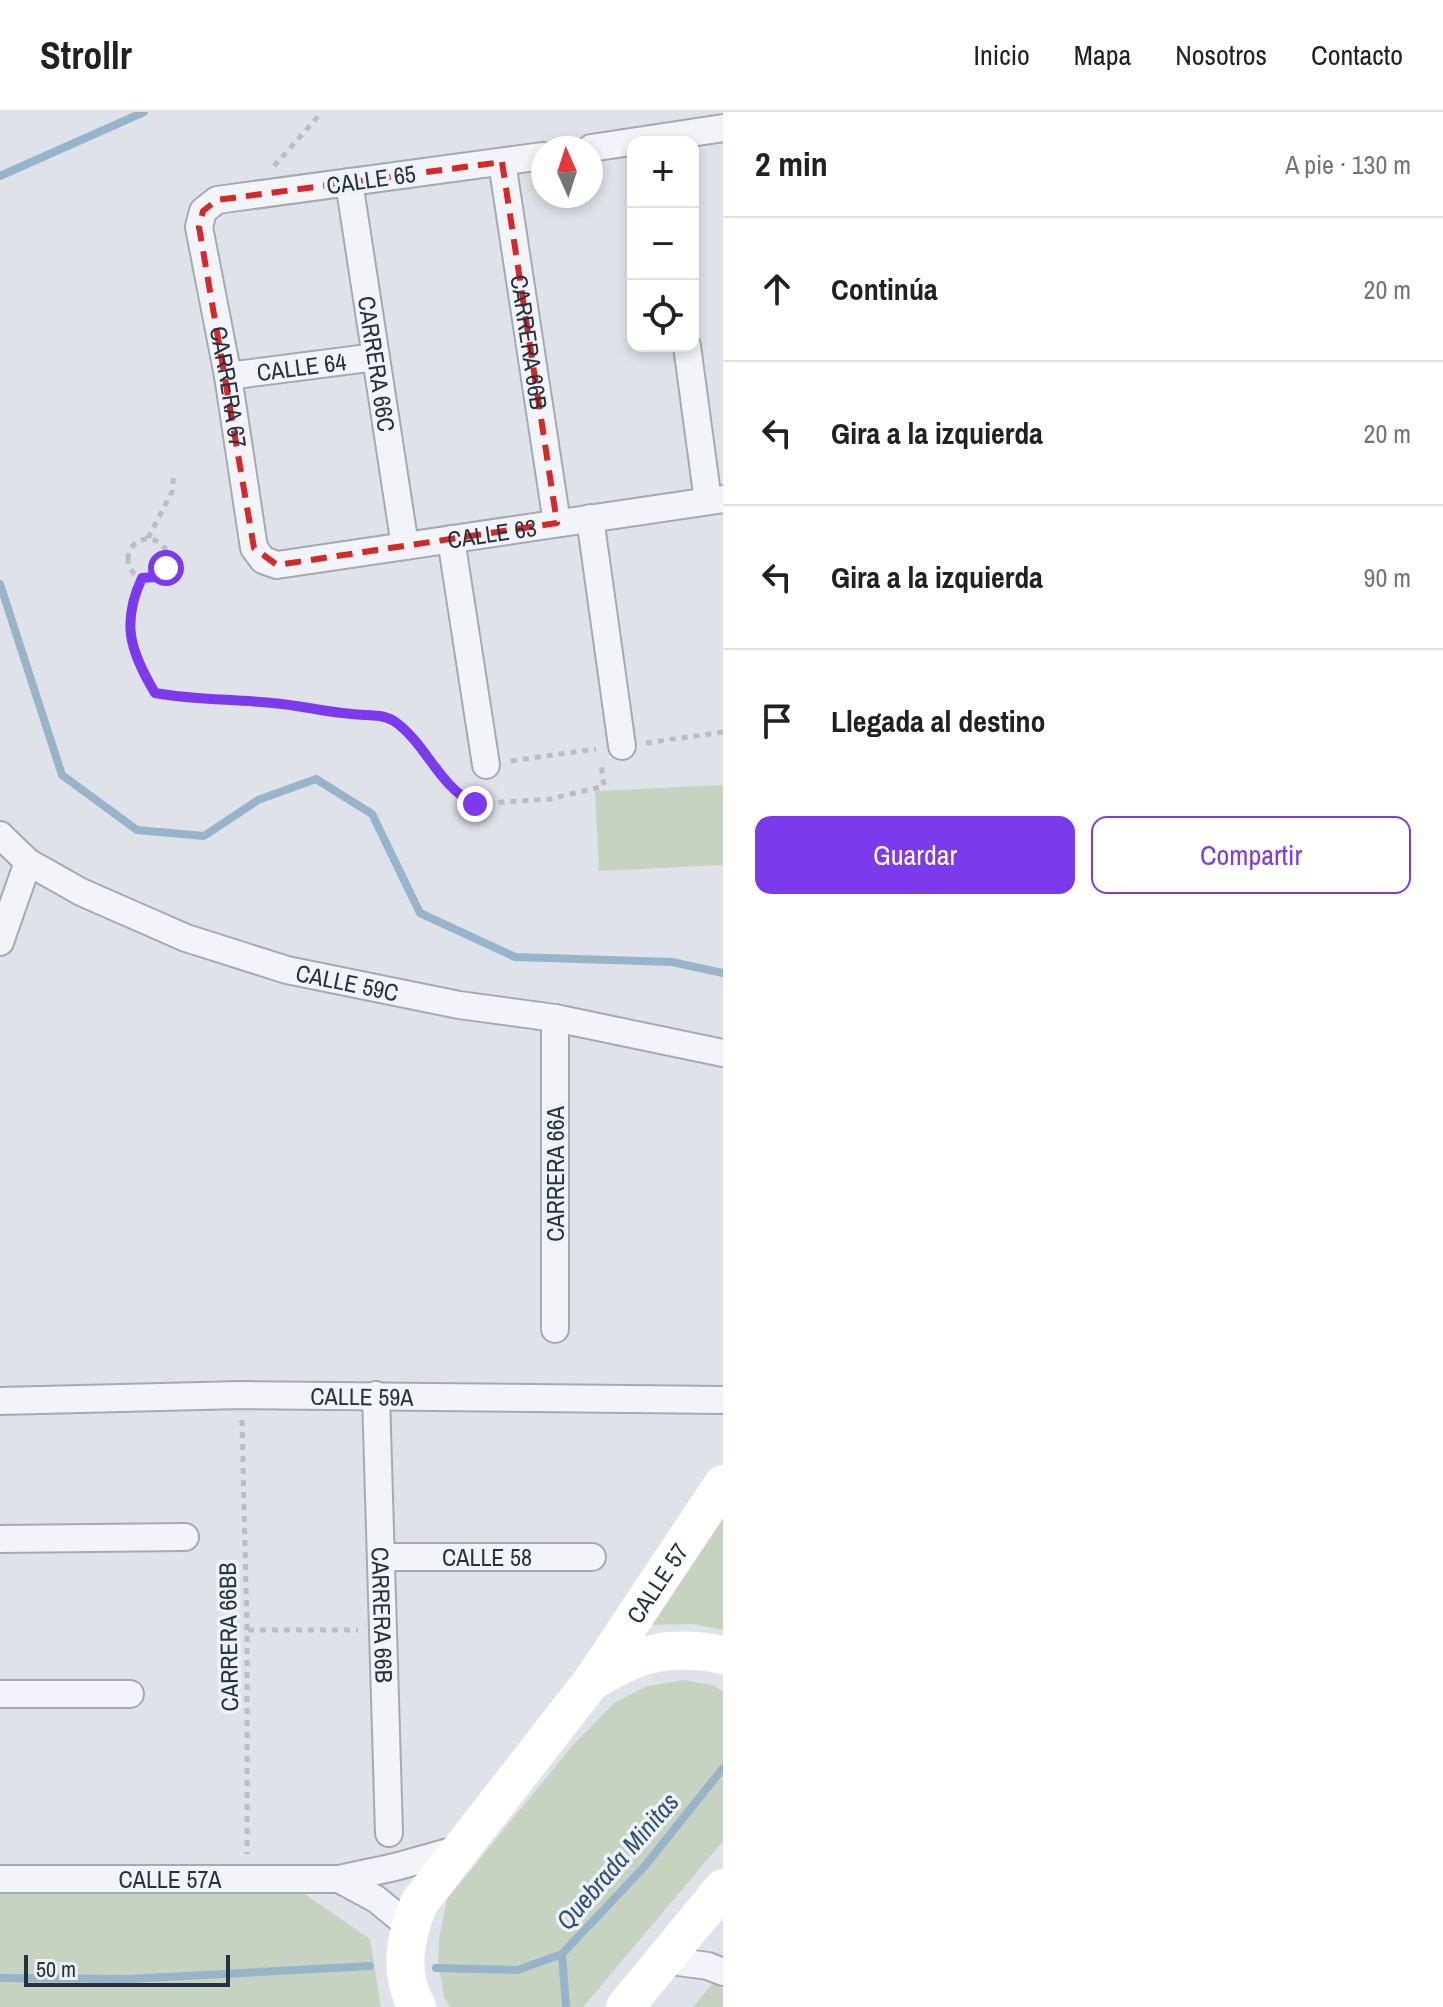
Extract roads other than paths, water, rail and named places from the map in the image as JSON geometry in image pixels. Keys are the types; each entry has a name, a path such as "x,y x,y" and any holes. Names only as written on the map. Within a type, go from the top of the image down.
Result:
{"main road":[{"name":"CALLE 57","path":"409,1926 419,1903 459,1849 591,1682 723,1484"},
{"path":"591,1682 624,1662 661,1651 702,1651 723,1655"},
{"path":"625,2007 723,1888"},
{"path":"409,1926 405,1953 412,2004"}],"street":[{"path":"680,136 723,128"},
{"path":"603,147 627,144"},
{"name":"CALLE 65","path":"203,211 217,200 531,158"},
{"name":"CARRERA 66B","path":"502,162 557,523"},
{"name":"CARRERA 66C","path":"349,182 405,546"},
{"name":"CARRERA 67","path":"203,211 199,227 228,376 254,548 263,560"},
{"path":"688,352 716,500"},
{"name":"CALLE 64","path":"228,376 376,357"},
{"name":"CALLE 63","path":"263,560 277,565 716,500"},
{"path":"590,518 611,747"},
{"path":"451,539 486,765"},
{"name":"CALLE 59C","path":"0,835 28,862 81,892 186,938 287,970 459,1005 555,1018 723,1053"},
{"path":"0,942 28,862"},
{"name":"CARRERA 66A","path":"555,1018 555,1329"},
{"name":"CALLE 59A","path":"0,1401 241,1395 723,1400"},
{"name":"CARRERA 66B","path":"376,1395 389,1833"},
{"path":"0,1539 185,1537"},
{"name":"CALLE 58","path":"381,1557 592,1557"},
{"path":"0,1694 130,1694"},
{"name":"CALLE 57A","path":"0,1879 339,1879 459,1849"},
{"name":"CALLE 57A","path":"339,1879 376,1899 409,1926"},
{"path":"664,1960 708,1966 723,1972"}],"waterway":[{"path":"0,176 144,112"},
{"path":"0,584 62,775 137,830 204,836 258,800 316,779 372,814 420,913 515,957 672,962 723,973"},
{"name":"Quebrada Minitas","path":"436,1968 518,1970 562,1954 644,1867 723,1768"},
{"path":"562,1954 566,2007"},
{"name":"Quebrada Minitas","path":"0,1978 129,1979 370,1966"}]}
